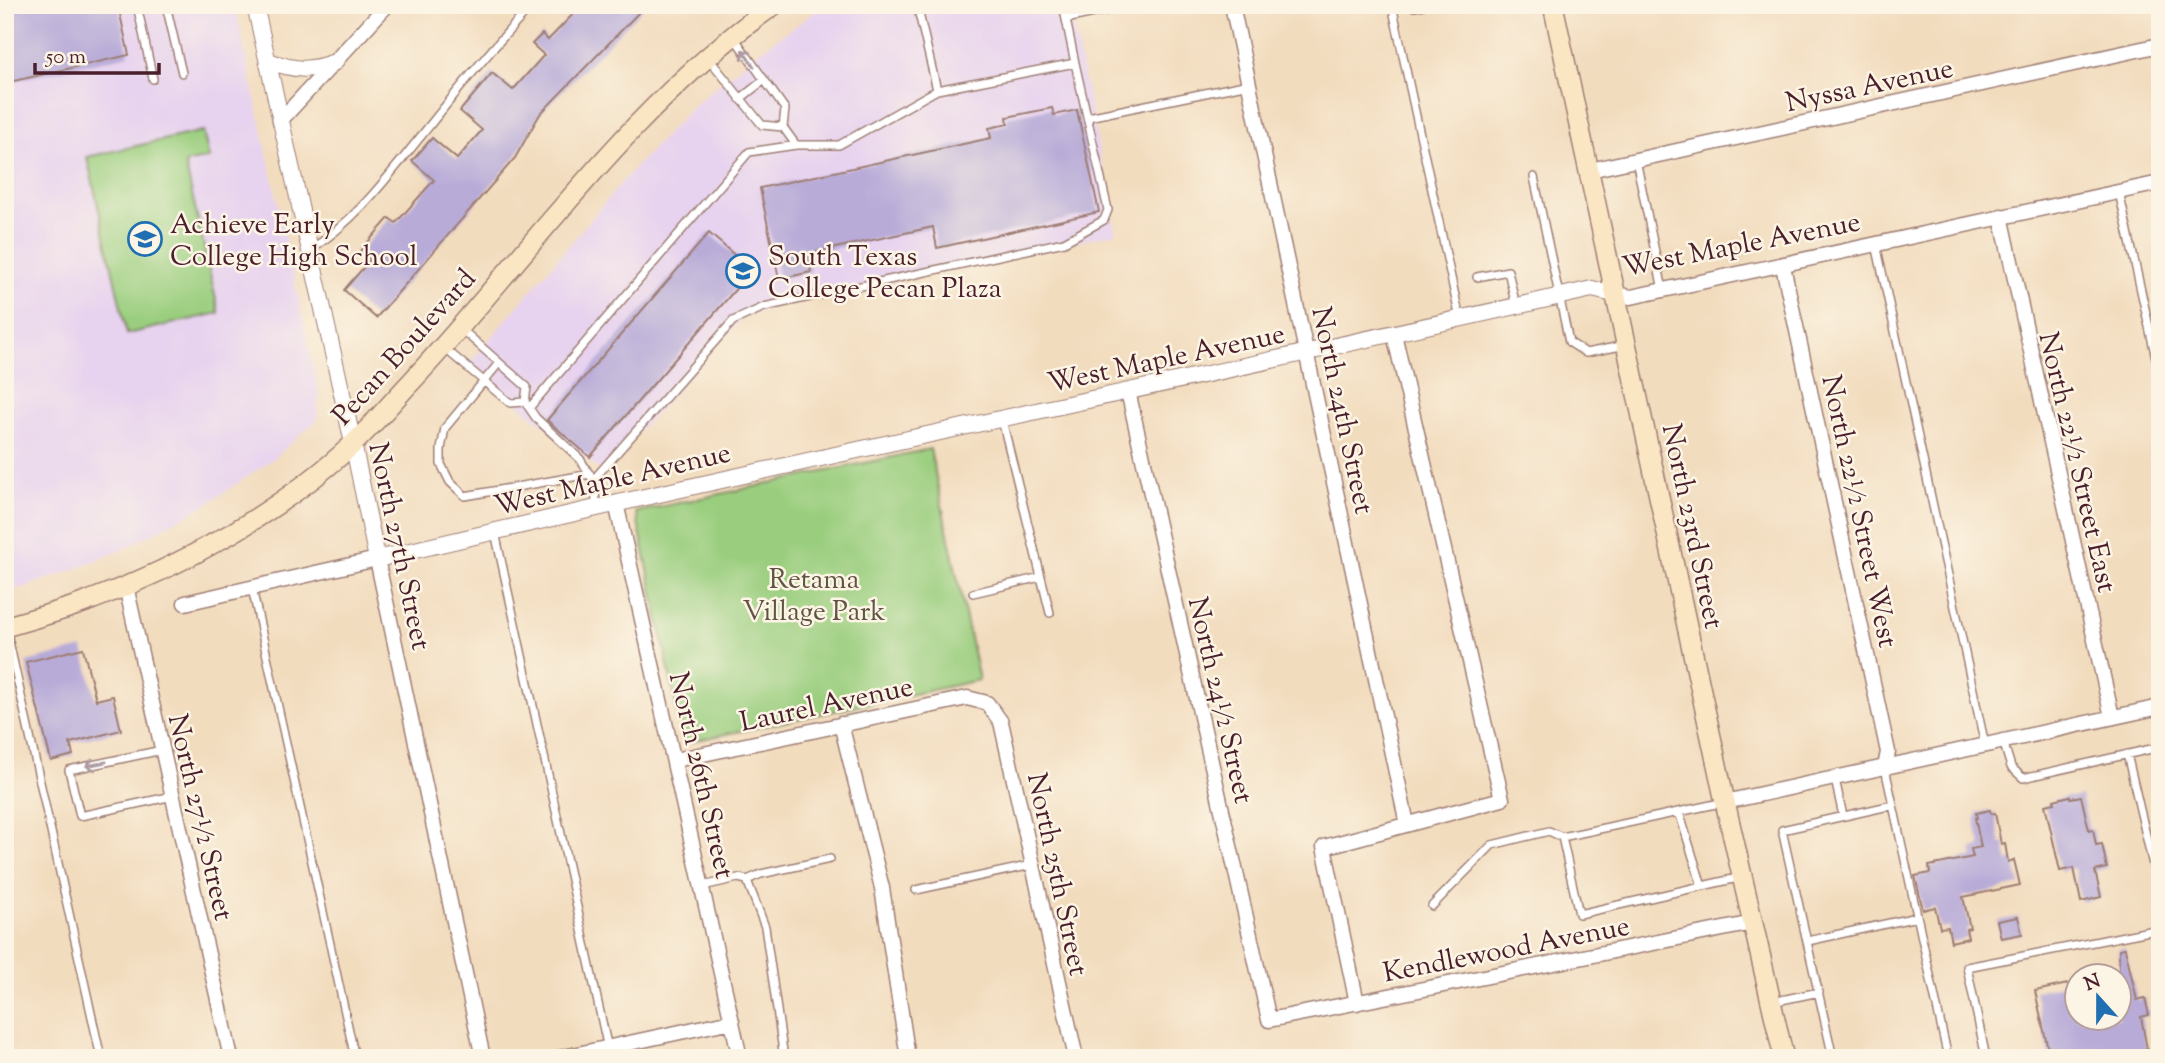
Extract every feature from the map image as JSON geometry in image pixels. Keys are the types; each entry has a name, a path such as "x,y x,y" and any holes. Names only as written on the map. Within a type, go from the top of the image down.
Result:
{"main road":[{"name":"Pecan Boulevard","path":"6,627 89,601 126,586 199,551 293,494 353,443 443,347 617,148 707,57 774,5"},
{"name":"North 23rd Street","path":"1553,5 1725,802 1784,1058"}],"street":[{"name":"North 27th Street","path":"255,5 353,443 483,1058"},
{"path":"280,121 387,5"},
{"name":"North 24th Street","path":"1233,5 1407,824"},
{"name":"Nyssa Avenue","path":"1590,170 2160,45"},
{"path":"268,61 305,70 335,62"},
{"name":"West Maple Avenue","path":"185,603 597,507 1307,354 1592,289 1631,297 2160,183"},
{"name":"North 22½ Street East","path":"2001,216 2112,717"},
{"name":"North 22½ Street West","path":"1783,266 1888,752 1885,767"},
{"path":"1357,1003 1324,847 1502,799 1394,334"},
{"name":"North 24½ Street","path":"1128,391 1269,1020"},
{"name":"North 26th Street","path":"616,503 740,1058"},
{"name":"North 27½ Street","path":"126,586 231,1058"},
{"name":"Laurel Avenue","path":"675,760 967,698 987,703"},
{"name":"North 25th Street","path":"987,703 1001,722 1076,1058"},
{"path":"1725,802 2160,707"},
{"path":"841,724 882,888 908,1058"},
{"name":"Kendlewood Avenue","path":"1269,1020 1753,923"},
{"path":"559,1058 609,1052 732,1021"}],"lane":[{"path":"137,5 153,79"},
{"path":"166,5 182,74"},
{"path":"310,249 332,236 354,214 475,69 533,5"},
{"path":"916,5 937,90"},
{"path":"499,363 445,428 440,449 441,464 450,482 465,496 592,477 733,321 764,307 1064,242 1104,220 1108,210 1063,5"},
{"path":"1066,19 1130,5"},
{"path":"1392,5 1460,319"},
{"path":"1414,7 1423,5"},
{"path":"733,36 785,109 783,127 796,145"},
{"path":"707,57 762,125 783,127"},
{"path":"527,405 749,152 796,145 839,145 937,90 1075,63"},
{"path":"740,99 764,80"},
{"path":"1087,117 1249,84"},
{"path":"1636,160 1664,290"},
{"path":"1534,177 1569,342 1586,353 1626,345"},
{"path":"2119,191 2160,376"},
{"path":"1876,244 1985,745"},
{"path":"1476,277 1508,271 1516,306"},
{"path":"460,328 527,387 527,405 536,418 580,459 592,477 597,507"},
{"path":"443,347 510,403 527,405"},
{"path":"1002,419 1050,613"},
{"path":"495,531 609,1052"},
{"path":"973,593 1041,577"},
{"path":"252,588 355,1058"},
{"path":"6,627 101,1058"},
{"path":"2003,741 2011,767 2023,778 2160,747"},
{"path":"162,750 69,770 80,816 173,796"},
{"path":"2127,754 2160,895"},
{"path":"1885,767 1948,1058"},
{"path":"1835,778 1843,816"},
{"path":"1432,906 1492,845 1549,831 1562,837 1725,802"},
{"path":"1833,1058 1782,830 1893,805"},
{"path":"1679,812 1702,886"},
{"path":"1562,837 1579,914 1742,877"},
{"path":"702,887 738,878 747,880 761,874 830,859"},
{"path":"916,890 1032,865"},
{"path":"747,880 765,927 784,1058"},
{"path":"1808,941 1917,917"},
{"path":"1986,1058 1967,967 2160,929"},
{"path":"1771,1002 1819,992"}],"shaded area":[{"name":"Achieve Early College High School","path":"5,5 235,5 319,393 317,420 273,459 210,502 124,549 5,594"},
{"name":"South Texas College Pecan Plaza","path":"825,5 1069,5 1116,233 764,309 741,319 602,472 469,364 629,174 694,105 758,52"}],"green space":[{"path":"203,131 209,158 185,163 219,313 127,334 87,157"},
{"name":"Retama Village Park","path":"930,449 979,680 684,743 636,512"}],"building":[{"path":"5,5 118,5 129,55 5,83"},
{"path":"582,5 646,5 540,114 515,158 376,318 344,290 370,260 360,251 389,218 396,223 434,180 412,161 432,138 457,159 482,130 460,111 492,73 513,90 544,55 532,44 542,34 548,40"},
{"path":"1052,108 1054,115 1077,110 1099,212 937,248 933,227 807,254 811,272 779,279 760,188 991,138 989,128 1008,124 1007,117"},
{"path":"709,233 746,265 741,271 747,276 590,457 547,420"},
{"path":"83,648 96,700 113,696 121,730 70,743 73,755 51,761 26,662"},
{"path":"2070,796 2081,796 2089,830 2093,829 2096,845 2102,844 2107,868 2095,871 2101,897 2081,902 2074,868 2060,871 2045,805"},
{"path":"1990,810 1991,814 1995,813 2001,844 2005,843 2008,862 2014,860 2020,885 1963,897 1970,928 1966,929 1968,938 1951,942 1948,927 1940,928 1935,907 1923,910 1915,876 1930,873 1929,866 1973,857 1971,849 1981,847 1976,813"},
{"path":"2018,917 2022,934 2001,938 1997,921"},
{"path":"2125,948 2128,962 2119,962 2119,949"},
{"path":"2064,985 2064,1032 2134,1032 2134,987 2137,1000 2145,998 2149,1015 2141,1017 2147,1049 2107,1058 2050,1058 2035,991"}],"place":[{"name":"Achieve Early College High School","path":"145,239"},
{"name":"South Texas College Pecan Plaza","path":"743,271"}]}
